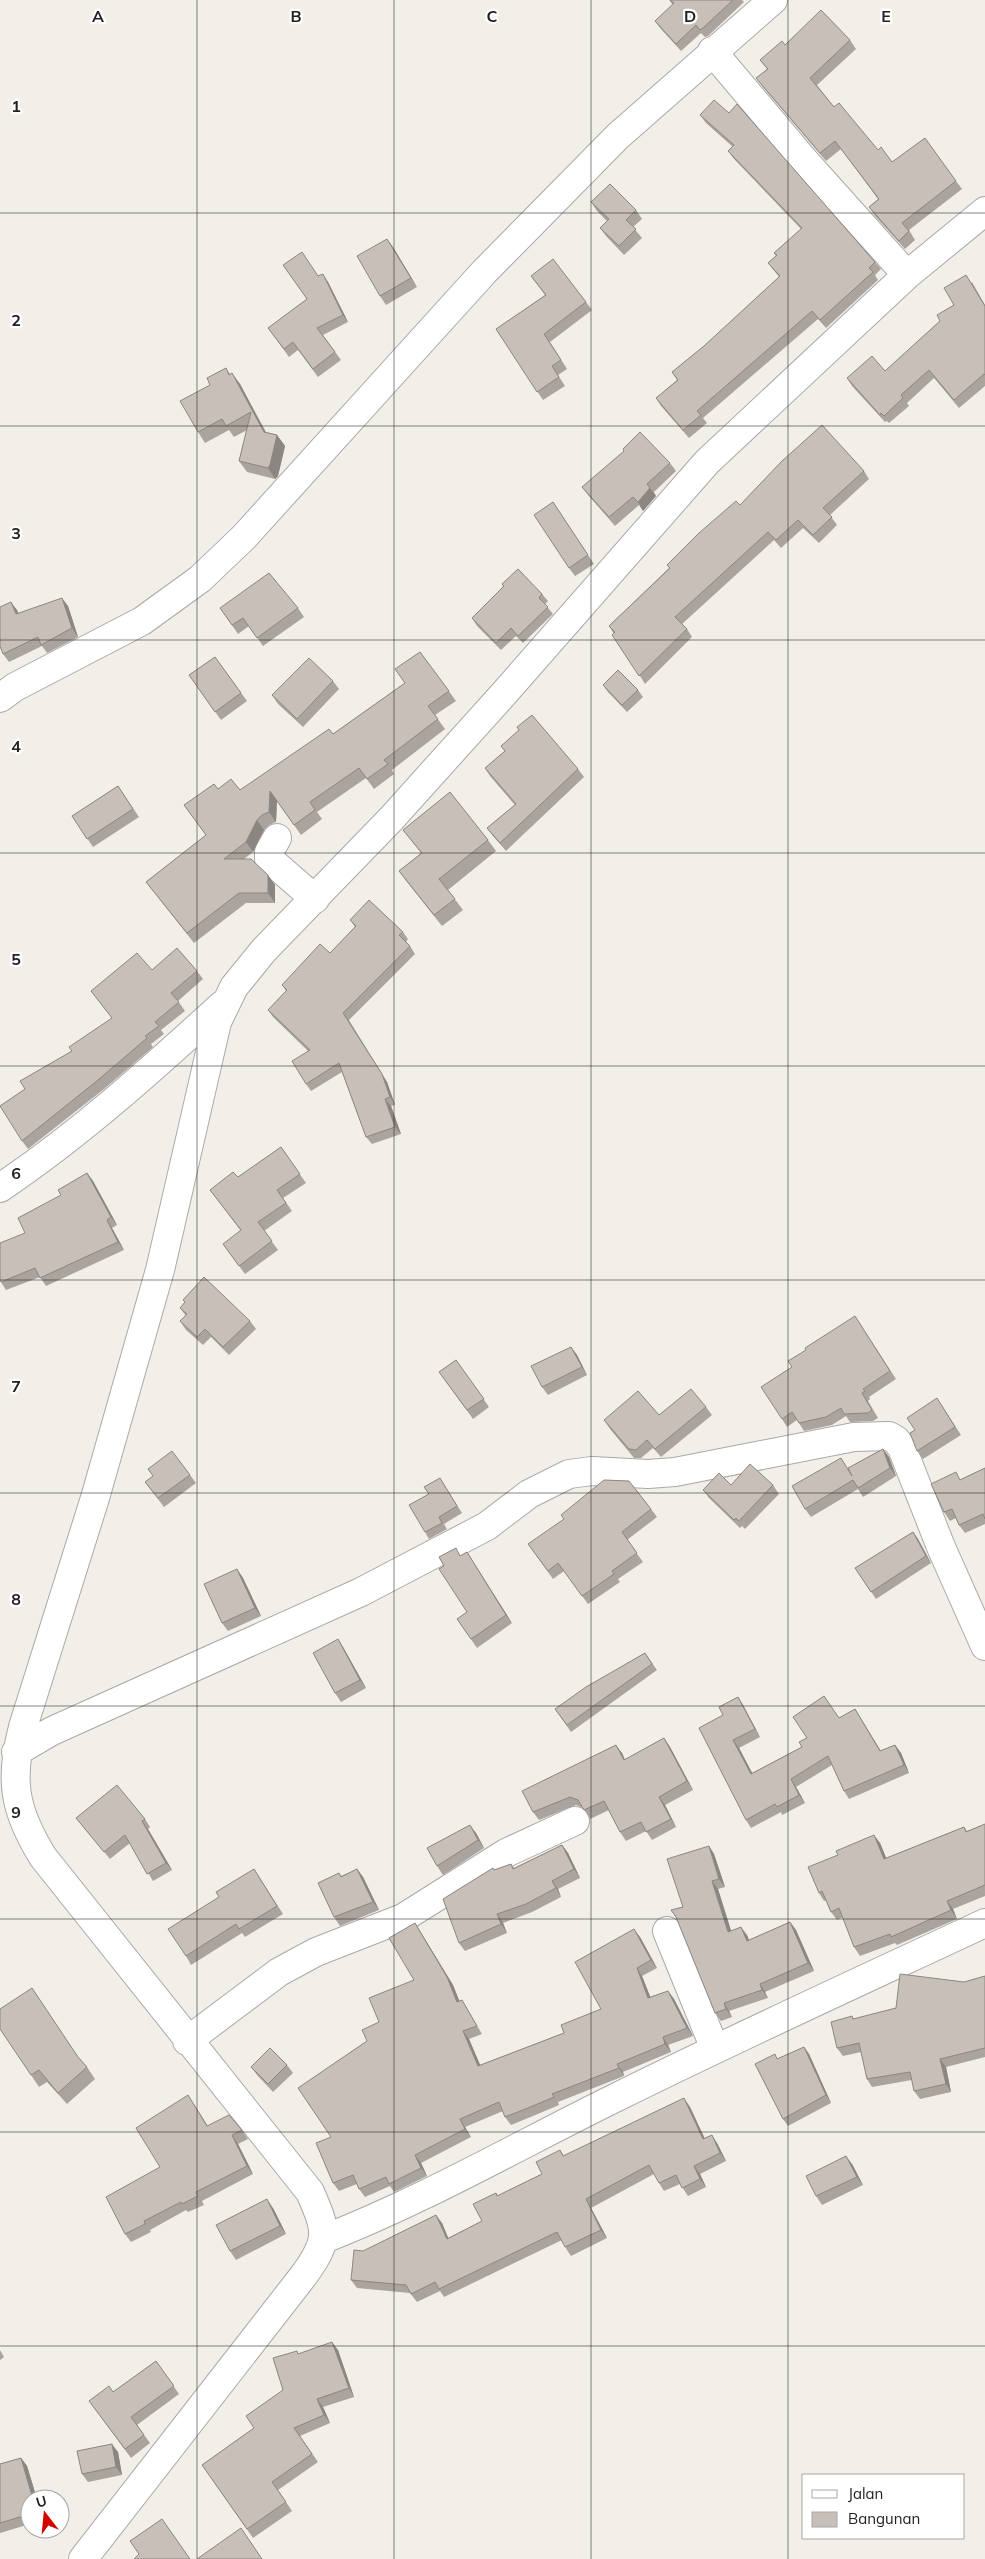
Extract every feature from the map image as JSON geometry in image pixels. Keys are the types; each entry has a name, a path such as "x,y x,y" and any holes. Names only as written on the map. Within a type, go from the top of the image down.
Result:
{"street":[{"path":"0,698 15,687 142,620 172,601 200,579 244,537 484,272 618,136 712,51 773,0"},
{"path":"712,51 803,159 907,276"},
{"path":"0,1188 76,1133 159,1063 225,1003 264,950 315,899 495,704 707,462 907,276 985,211"},
{"path":"277,838 269,852 269,859 315,899"},
{"path":"83,2559 304,2275 315,2260 324,2239 323,2225 310,2192 43,1857 20,1814 15,1792 14,1770 16,1752 95,1498 157,1280 211,1042 225,1003"},
{"path":"16,1752 52,1731 361,1592 487,1526 529,1494 569,1474 592,1471 648,1474 674,1472 854,1437 889,1436 896,1440 902,1448 940,1547 985,1646"},
{"path":"188,2041 279,1972 316,1952 403,1918 506,1853 575,1821"},
{"path":"324,2239 378,2218 715,2049 985,1923"},
{"path":"667,1931 715,2049"}],"building":[{"path":"670,0 733,0 703,28 700,30 696,25 676,44 655,21 674,3"},
{"path":"821,10 850,40 810,78 834,107 839,103 878,150 881,147 892,162 925,138 956,181 902,223 909,231 899,241 869,207 879,199 835,141 820,153 756,78 768,69 760,60 782,41 785,45"},
{"path":"714,100 729,113 737,104 875,262 869,268 873,272 820,320 812,311 697,411 701,415 683,430 656,398 678,380 672,372 704,346 780,276 768,263 777,255 774,253 802,228 728,151 734,145 700,115"},
{"path":"610,184 636,210 626,220 636,229 619,246 600,228 609,219 591,202"},
{"path":"387,239 411,278 380,296 357,256"},
{"path":"302,252 318,276 323,274 343,315 317,328 335,352 313,369 293,342 284,349 268,328 307,299 283,265"},
{"path":"553,259 586,302 544,334 561,360 552,366 559,377 537,392 496,329 546,295 531,276"},
{"path":"966,275 985,306 985,375 954,400 929,370 901,395 903,398 884,416 881,413 880,415 847,378 872,356 885,371 940,321 937,315 954,305 944,288"},
{"path":"226,368 229,375 232,373 264,432 277,435 268,468 239,461 251,412 226,426 222,419 198,432 180,401 210,385 207,378"},
{"path":"822,425 864,471 823,508 832,517 813,535 798,520 776,540 768,532 675,617 687,629 639,676 612,635 615,632 609,626 670,568 667,565 699,533 736,501 740,505 781,462"},
{"path":"640,432 670,463 647,484 650,488 638,502 633,497 609,517 582,487 624,451 623,449"},
{"path":"553,502 588,555 569,568 534,515"},
{"path":"518,569 542,594 539,598 548,607 518,636 511,628 496,643 472,618"},
{"path":"269,573 298,608 257,638 243,618 232,625 220,608"},
{"path":"62,598 72,628 41,645 38,637 3,654 0,646 0,607 11,602 16,614"},
{"path":"420,652 449,691 428,706 438,719 384,760 388,764 367,779 359,768 310,802 315,810 294,825 270,791 269,812 257,820 246,842 224,859 251,859 268,875 268,893 239,893 187,933 146,882 206,835 184,805 214,784 218,789 231,779 240,790 329,729 333,734 405,683 395,669"},
{"path":"215,657 241,693 215,712 189,675"},
{"path":"309,658 333,681 297,719 272,695"},
{"path":"618,670 638,690 622,705 603,685"},
{"path":"532,715 578,769 500,843 487,828 516,804 485,768 505,751 501,746 519,730 517,727"},
{"path":"118,786 133,809 87,839 72,816"},
{"path":"450,792 488,840 439,879 455,899 434,915 399,871 422,853 403,830"},
{"path":"369,900 403,932 399,935 410,946 343,1013 382,1074 390,1097 385,1099 395,1127 366,1137 339,1063 306,1084 292,1061 310,1050 268,1010 287,990 282,985 320,944 330,953 356,926 350,920"},
{"path":"177,948 197,971 171,993 179,1002 155,1022 159,1026 145,1036 147,1038 22,1141 0,1106 25,1089 20,1081 72,1051 69,1047 112,1018 91,991 137,953 152,970"},
{"path":"281,1147 300,1174 277,1190 286,1203 258,1222 272,1241 239,1266 223,1244 241,1230 210,1190 233,1172 238,1177"},
{"path":"87,1173 111,1217 107,1220 118,1242 40,1278 35,1268 1,1282 0,1243 25,1233 18,1218 61,1195 58,1190"},
{"path":"204,1277 250,1321 223,1347 205,1329 197,1337 180,1321 187,1314 180,1308 185,1302 183,1300"},
{"path":"855,1316 890,1371 863,1389 865,1391 862,1393 872,1410 868,1413 844,1414 841,1408 826,1417 799,1423 792,1412 782,1419 761,1387 792,1367 788,1361 806,1350 805,1348"},
{"path":"571,1347 582,1367 542,1387 531,1366"},
{"path":"456,1360 484,1399 467,1410 439,1372"},
{"path":"691,1389 706,1407 655,1449 647,1440 636,1450 629,1449 604,1420 638,1391 659,1415"},
{"path":"937,1398 955,1427 917,1451 910,1433 915,1430 907,1418"},
{"path":"883,1449 890,1468 858,1488 853,1480 805,1509 792,1486 841,1458 852,1476 848,1468"},
{"path":"172,1451 190,1475 158,1498 145,1482 153,1476 148,1469"},
{"path":"750,1464 773,1485 739,1521 736,1518 734,1520 703,1490 719,1473 731,1485"},
{"path":"985,1468 985,1519 983,1514 959,1525 952,1509 944,1512 931,1484 956,1472 960,1480"},
{"path":"440,1478 457,1506 439,1517 442,1523 425,1532 409,1505 429,1494 424,1487"},
{"path":"604,1480 629,1481 651,1509 622,1532 637,1553 612,1571 614,1574 582,1596 558,1563 548,1571 528,1544 564,1519 561,1515"},
{"path":"913,1532 926,1556 871,1592 855,1568"},
{"path":"456,1548 460,1556 467,1552 506,1615 471,1639 457,1619 467,1612 439,1569 444,1566 439,1557"},
{"path":"237,1569 255,1608 222,1623 204,1584"},
{"path":"338,1639 360,1680 335,1693 313,1653"},
{"path":"645,1653 652,1664 567,1725 555,1709 586,1687"},
{"path":"824,1696 839,1718 855,1709 880,1751 895,1745 904,1765 844,1791 828,1756 791,1779 799,1795 777,1807 775,1804 746,1820 699,1728 723,1715 719,1707 738,1697 755,1729 733,1740 751,1774 802,1747 799,1742 807,1738 793,1717"},
{"path":"664,1738 687,1781 659,1797 671,1819 646,1832 641,1822 620,1832 604,1801 584,1810 578,1800 570,1797 533,1812 522,1791 616,1745 624,1760"},
{"path":"117,1785 145,1819 142,1821 166,1863 147,1874 125,1835 104,1852 76,1818"},
{"path":"985,1824 985,1885 947,1901 951,1910 891,1937 890,1934 854,1947 839,1908 831,1912 822,1891 819,1893 808,1867 838,1855 836,1851 874,1835 884,1859 964,1827 966,1832"},
{"path":"470,1825 478,1840 437,1866 427,1848"},
{"path":"562,1845 574,1869 552,1881 556,1888 526,1904 497,1914 501,1924 459,1943 443,1899 493,1868 494,1870 511,1864 513,1869"},
{"path":"709,1846 719,1879 712,1881 728,1932 741,1927 747,1941 790,1922 808,1963 760,1984 762,1990 724,2003 726,2009 715,2013 676,1917 671,1910 683,1907 667,1859"},
{"path":"254,1869 277,1906 239,1929 236,1924 186,1956 168,1929 219,1897 216,1892"},
{"path":"357,1869 373,1902 334,1917 318,1883 339,1873 341,1877"},
{"path":"415,1923 447,1977 457,2002 462,2000 477,2026 463,2031 478,2066 564,2033 561,2025 601,2009 575,1962 634,1929 651,1960 637,1968 648,1998 668,1991 687,2028 663,2037 665,2044 617,2064 619,2068 552,2094 554,2097 528,2108 505,2117 499,2102 460,2119 465,2129 415,2155 421,2168 389,2184 386,2177 359,2189 353,2175 333,2183 316,2143 331,2137 298,2088 367,2041 362,2030 379,2022 369,1998 414,1980 389,1938"},
{"path":"900,1974 964,1982 985,1976 985,2048 940,2059 946,2084 914,2091 910,2072 867,2079 859,2043 837,2048 831,2022 852,2016 853,2019 896,2008"},
{"path":"32,1988 78,2057 87,2067 58,2093 39,2070 31,2075 0,2029 0,2009"},
{"path":"804,2047 826,2095 783,2119 755,2064 775,2054 777,2059"},
{"path":"270,2048 287,2065 268,2084 251,2067"},
{"path":"188,2095 207,2126 229,2115 242,2130 232,2135 247,2166 196,2192 198,2196 182,2204 181,2202 144,2221 145,2224 125,2234 106,2197 160,2167 136,2128"},
{"path":"684,2098 703,2139 712,2135 720,2153 694,2166 700,2179 682,2188 676,2175 659,2183 649,2165 586,2199 601,2230 565,2247 557,2232 439,2289 435,2282 411,2294 406,2285 351,2280 354,2250 363,2251 436,2215 447,2239 482,2221 473,2204 496,2193 497,2196 542,2174 536,2162 560,2150 563,2156"},
{"path":"846,2156 857,2177 816,2196 806,2176"},
{"path":"267,2199 280,2226 230,2251 216,2225"},
{"path":"332,2342 349,2388 317,2399 324,2415 294,2428 312,2454 272,2482 286,2502 247,2529 202,2465 254,2428 246,2416 283,2390 273,2358 297,2351 298,2354"},
{"path":"156,2361 174,2386 131,2417 144,2435 125,2449 89,2401 109,2386 113,2392"},
{"path":"112,2444 116,2467 82,2474 77,2451"},
{"path":"21,2458 30,2489 20,2489 20,2517 0,2523 0,2464"},
{"path":"162,2519 190,2559 134,2559 139,2554 130,2541"},
{"path":"241,2528 262,2559 197,2559"}]}
